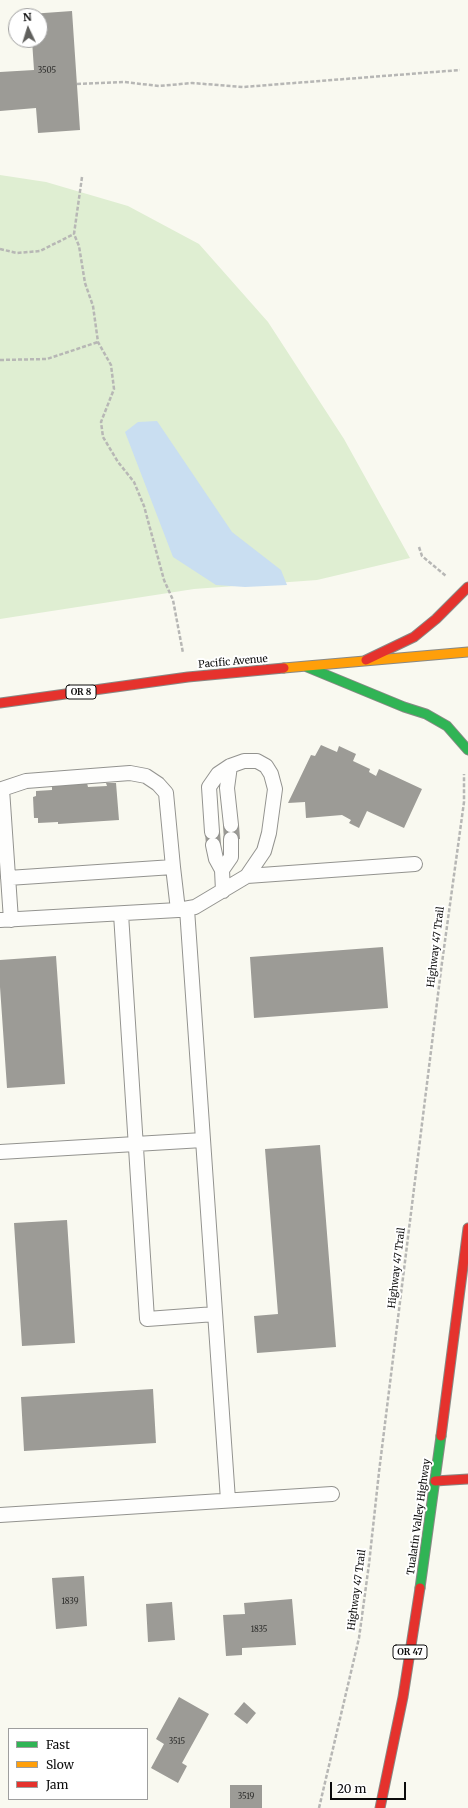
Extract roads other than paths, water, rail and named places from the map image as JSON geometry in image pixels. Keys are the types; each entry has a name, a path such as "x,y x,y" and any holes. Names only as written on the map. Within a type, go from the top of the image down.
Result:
{"main road":[{"path":"366,660 414,637 436,619 468,587"},
{"name":"Pacific Avenue","path":"0,703 188,677 307,668 366,660 468,652"},
{"path":"307,668 404,707 426,714 448,726 468,750"},
{"name":"Tualatin Valley Highway","path":"380,1808 403,1697 428,1538 468,1228"},
{"path":"435,1481 468,1479"}],"lane":[{"path":"223,891 222,870 216,859 213,838 209,787 218,774 230,766 244,762 256,762 266,766 271,774 275,789 269,833 264,850 247,876 223,891 195,907 182,910 5,920 8,878 2,789 34,781 130,773 146,776 158,784 166,793 173,867 182,910 203,1140 228,1500"},
{"path":"222,870 231,857 231,832 227,788 230,766"},
{"path":"247,876 415,864"},
{"path":"8,878 173,867"},
{"path":"122,914 147,1319 215,1314"},
{"path":"0,1152 203,1140"},
{"path":"0,1515 332,1494"}],"water":[{"path":"157,421 232,532 281,570 287,585 245,587 216,585 173,557 125,432 138,422"}]}
